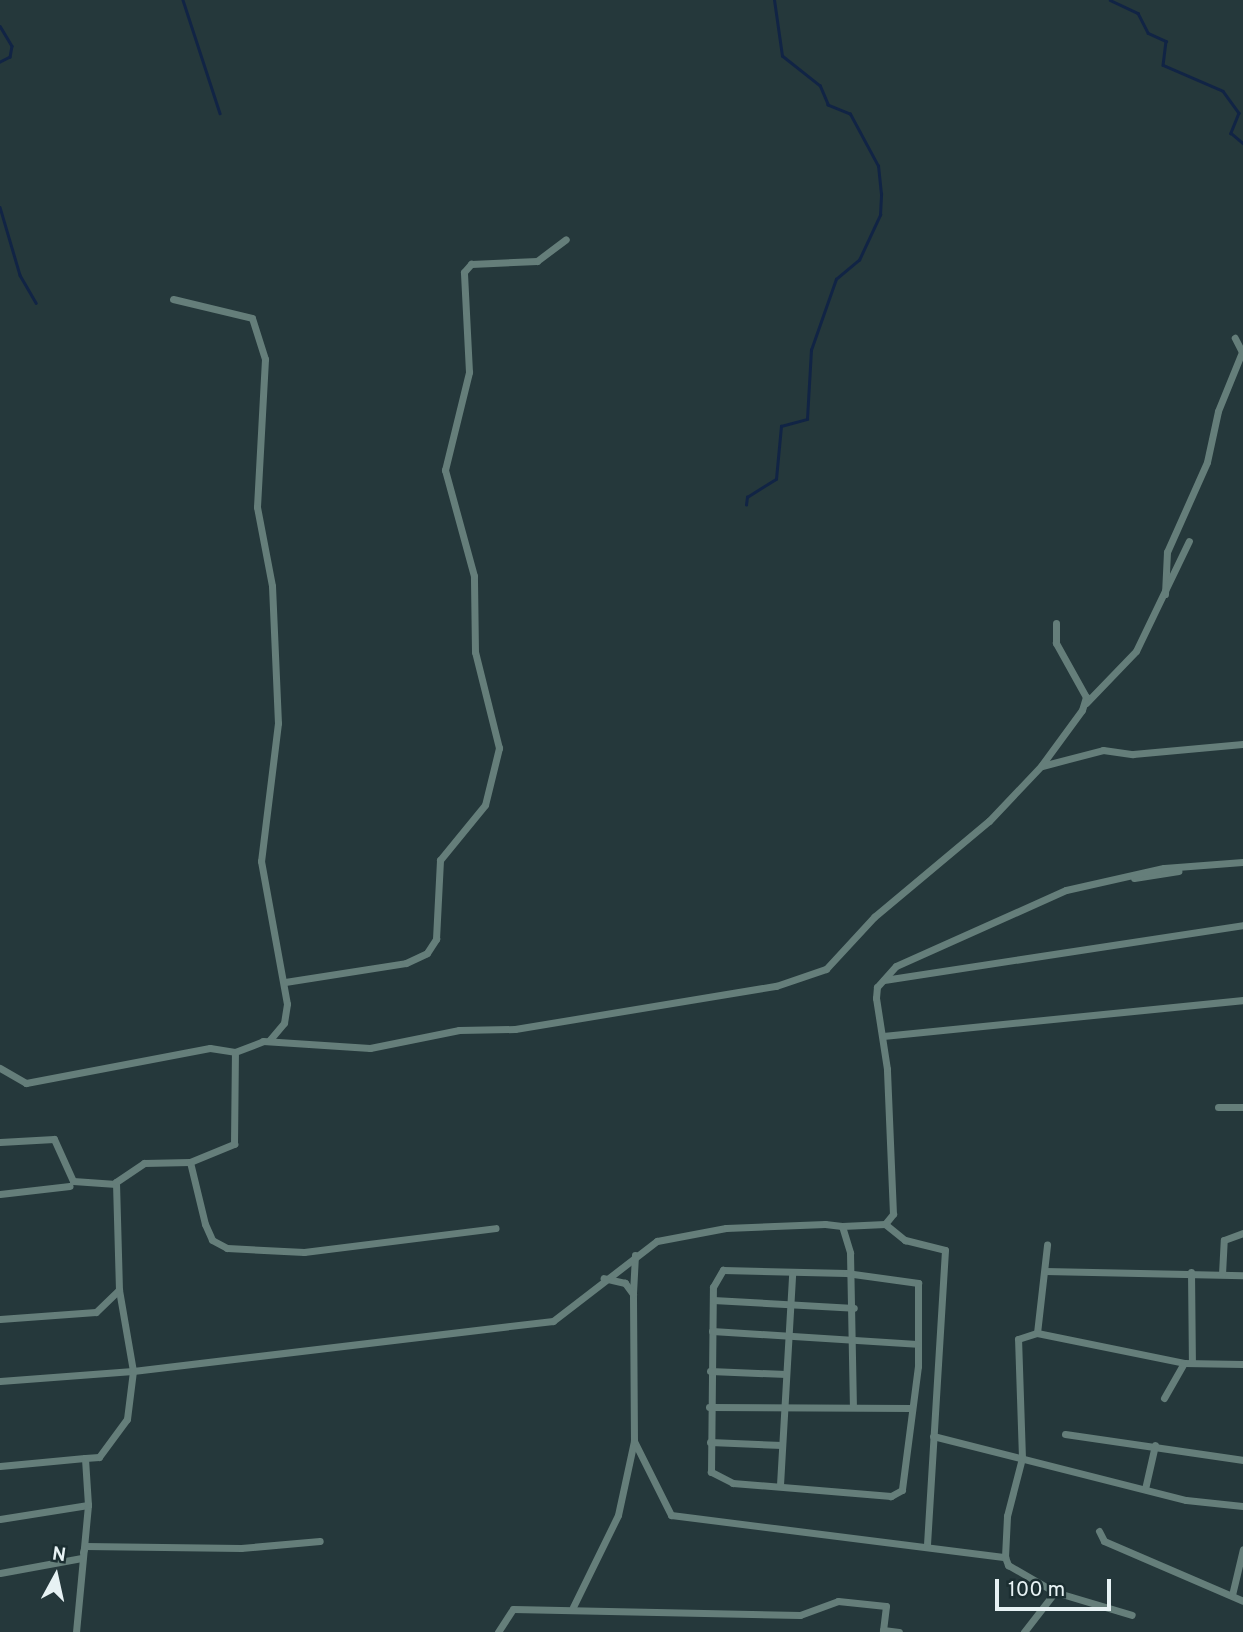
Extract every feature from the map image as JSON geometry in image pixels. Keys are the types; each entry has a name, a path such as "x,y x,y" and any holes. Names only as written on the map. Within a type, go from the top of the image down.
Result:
{"street":[{"path":"285,982 406,963 427,953 436,939 440,860 485,805 499,748 475,652 474,576 445,470 469,372 464,272 471,264 537,261 566,239"},
{"path":"173,299 234,311 251,318 260,331 266,401 257,507 272,586 278,723 262,875 285,982 284,1023 269,1041"},
{"path":"1165,594 1167,552 1208,462 1218,411 1242,352 1235,338"},
{"path":"0,1068 26,1083 210,1048 235,1052 269,1041 370,1048 813,976 1041,766 1086,703 1136,651 1189,541"},
{"path":"1056,623 1056,643 1086,703"},
{"path":"1041,766 1103,750 1133,754 1243,744"},
{"path":"885,1224 895,1195 883,1036 876,990 884,980 906,960 992,918 1102,883 1164,868 1243,864"},
{"path":"884,980 1243,925"},
{"path":"883,1036 1243,1000"},
{"path":"0,1142 54,1139 74,1181 116,1184 149,1162 190,1162 223,1153 236,1141 235,1052"},
{"path":"1218,1107 1243,1107"},
{"path":"190,1162 200,1213 212,1240 227,1248 304,1252 496,1228"},
{"path":"0,1466 99,1457 127,1419 133,1371 119,1290 116,1184"},
{"path":"0,1194 70,1186"},
{"path":"0,1381 133,1371 553,1321 635,1255 685,1233 885,1224 905,1240 945,1250 927,1544"},
{"path":"842,1226 853,1274 853,1405"},
{"path":"1222,1274 1224,1240 1243,1233"},
{"path":"1037,1333 1047,1245"},
{"path":"573,1607 618,1515 634,1441 635,1255"},
{"path":"723,1270 792,1275 853,1274 918,1283 917,1345 902,1490 895,1495 716,1478 710,1442 709,1407 715,1276 723,1270"},
{"path":"1045,1271 1243,1275"},
{"path":"1164,1398 1188,1362 1191,1272"},
{"path":"780,1485 792,1275"},
{"path":"604,1279 625,1283 633,1294"},
{"path":"0,1319 96,1312 119,1290"},
{"path":"713,1300 854,1308"},
{"path":"712,1331 917,1345"},
{"path":"1132,1615 1055,1591 1008,1565 1005,1557 1007,1516 1022,1458 1018,1339 1037,1333 1188,1362 1243,1364"},
{"path":"710,1371 786,1374"},
{"path":"709,1407 853,1405 912,1408"},
{"path":"1065,1434 1155,1445 1243,1460"},
{"path":"933,1436 1144,1489 1243,1506"},
{"path":"634,1441 671,1515 927,1544 1005,1557"},
{"path":"710,1442 782,1445"},
{"path":"1144,1489 1155,1445"},
{"path":"76,1632 88,1505 85,1458"},
{"path":"0,1519 88,1505"},
{"path":"1099,1531 1104,1541 1243,1601"},
{"path":"82,1555 85,1546 320,1541"},
{"path":"1232,1595 1243,1549"},
{"path":"0,1573 82,1555"},
{"path":"1024,1632 1055,1591"},
{"path":"498,1632 513,1609 573,1607 800,1615 818,1606 856,1602 886,1606 883,1631 899,1632"}],"waterway":[{"path":"183,0 220,113"},
{"path":"746,505 747,497 776,479 781,426 807,419 811,350 836,279 859,260 880,215 878,166 850,114 828,105 820,86 782,56 774,0"},
{"path":"1110,0 1138,13 1148,33 1166,41 1163,65 1223,91 1239,113 1231,133 1243,143"},
{"path":"0,26 12,46 10,57 0,62"},
{"path":"0,207 20,275 36,303"}]}
